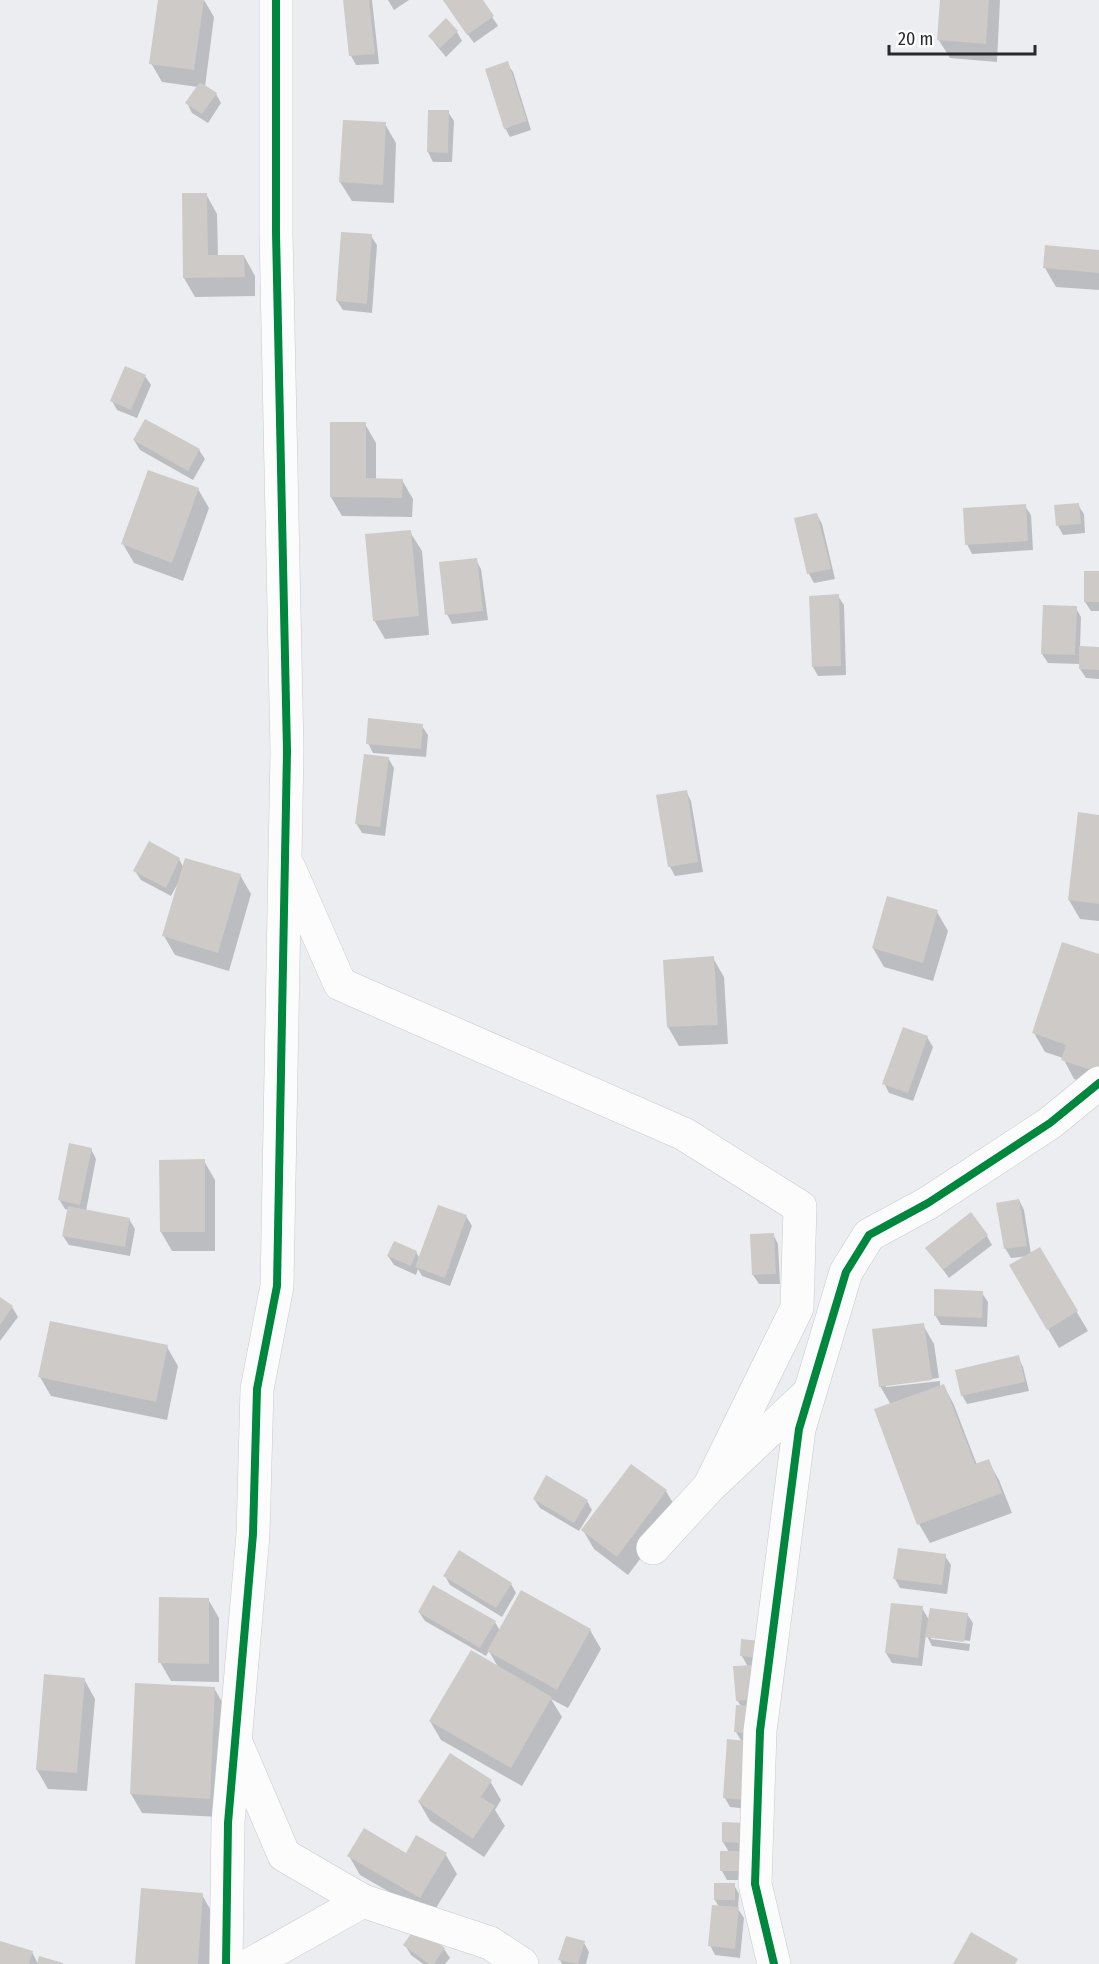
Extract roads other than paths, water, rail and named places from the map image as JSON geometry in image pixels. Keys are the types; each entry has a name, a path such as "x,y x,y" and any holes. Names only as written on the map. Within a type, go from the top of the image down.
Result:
{"street":[{"path":"226,1964 228,1823 253,1534 257,1389 277,1286 286,751 276,233 276,0"},
{"path":"284,858 340,984 684,1134 800,1207 797,1308 709,1487"},
{"path":"774,1964 755,1884 760,1731 799,1429 846,1272 868,1235 928,1203 1050,1123 1099,1083"},
{"path":"653,1548 709,1487 809,1393"},
{"path":"236,1742 284,1855 363,1901 490,1943 522,1964"},
{"path":"251,1964 363,1901"}]}
